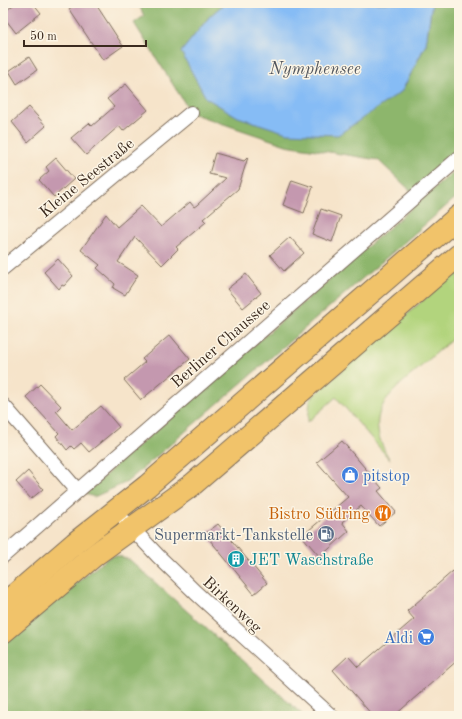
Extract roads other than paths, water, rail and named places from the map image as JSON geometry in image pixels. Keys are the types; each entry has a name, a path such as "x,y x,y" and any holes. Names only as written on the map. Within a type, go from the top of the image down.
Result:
{"main road":[{"path":"3,605 75,543 116,512 459,216"},
{"path":"3,632 96,554 192,485 459,255"}],"street":[{"name":"Kleine Seestraße","path":"3,268 192,113"},
{"name":"Berliner Chaussee","path":"3,556 459,158"},
{"path":"3,405 78,490"},
{"name":"Birkenweg","path":"116,512 131,529 196,593 331,716"}],"water":[{"name":"Nymphensee","path":"225,3 432,3 426,44 402,91 338,135 287,133 238,117 206,98 181,52 210,16"}],"place":[{"name":"pitstop","path":"350,475"},
{"name":"Bistro Südring","path":"383,513"},
{"name":"Supermarkt-Tankstelle","path":"326,534"},
{"name":"JET Waschstraße","path":"236,559"},
{"name":"Aldi","path":"426,637"}]}
